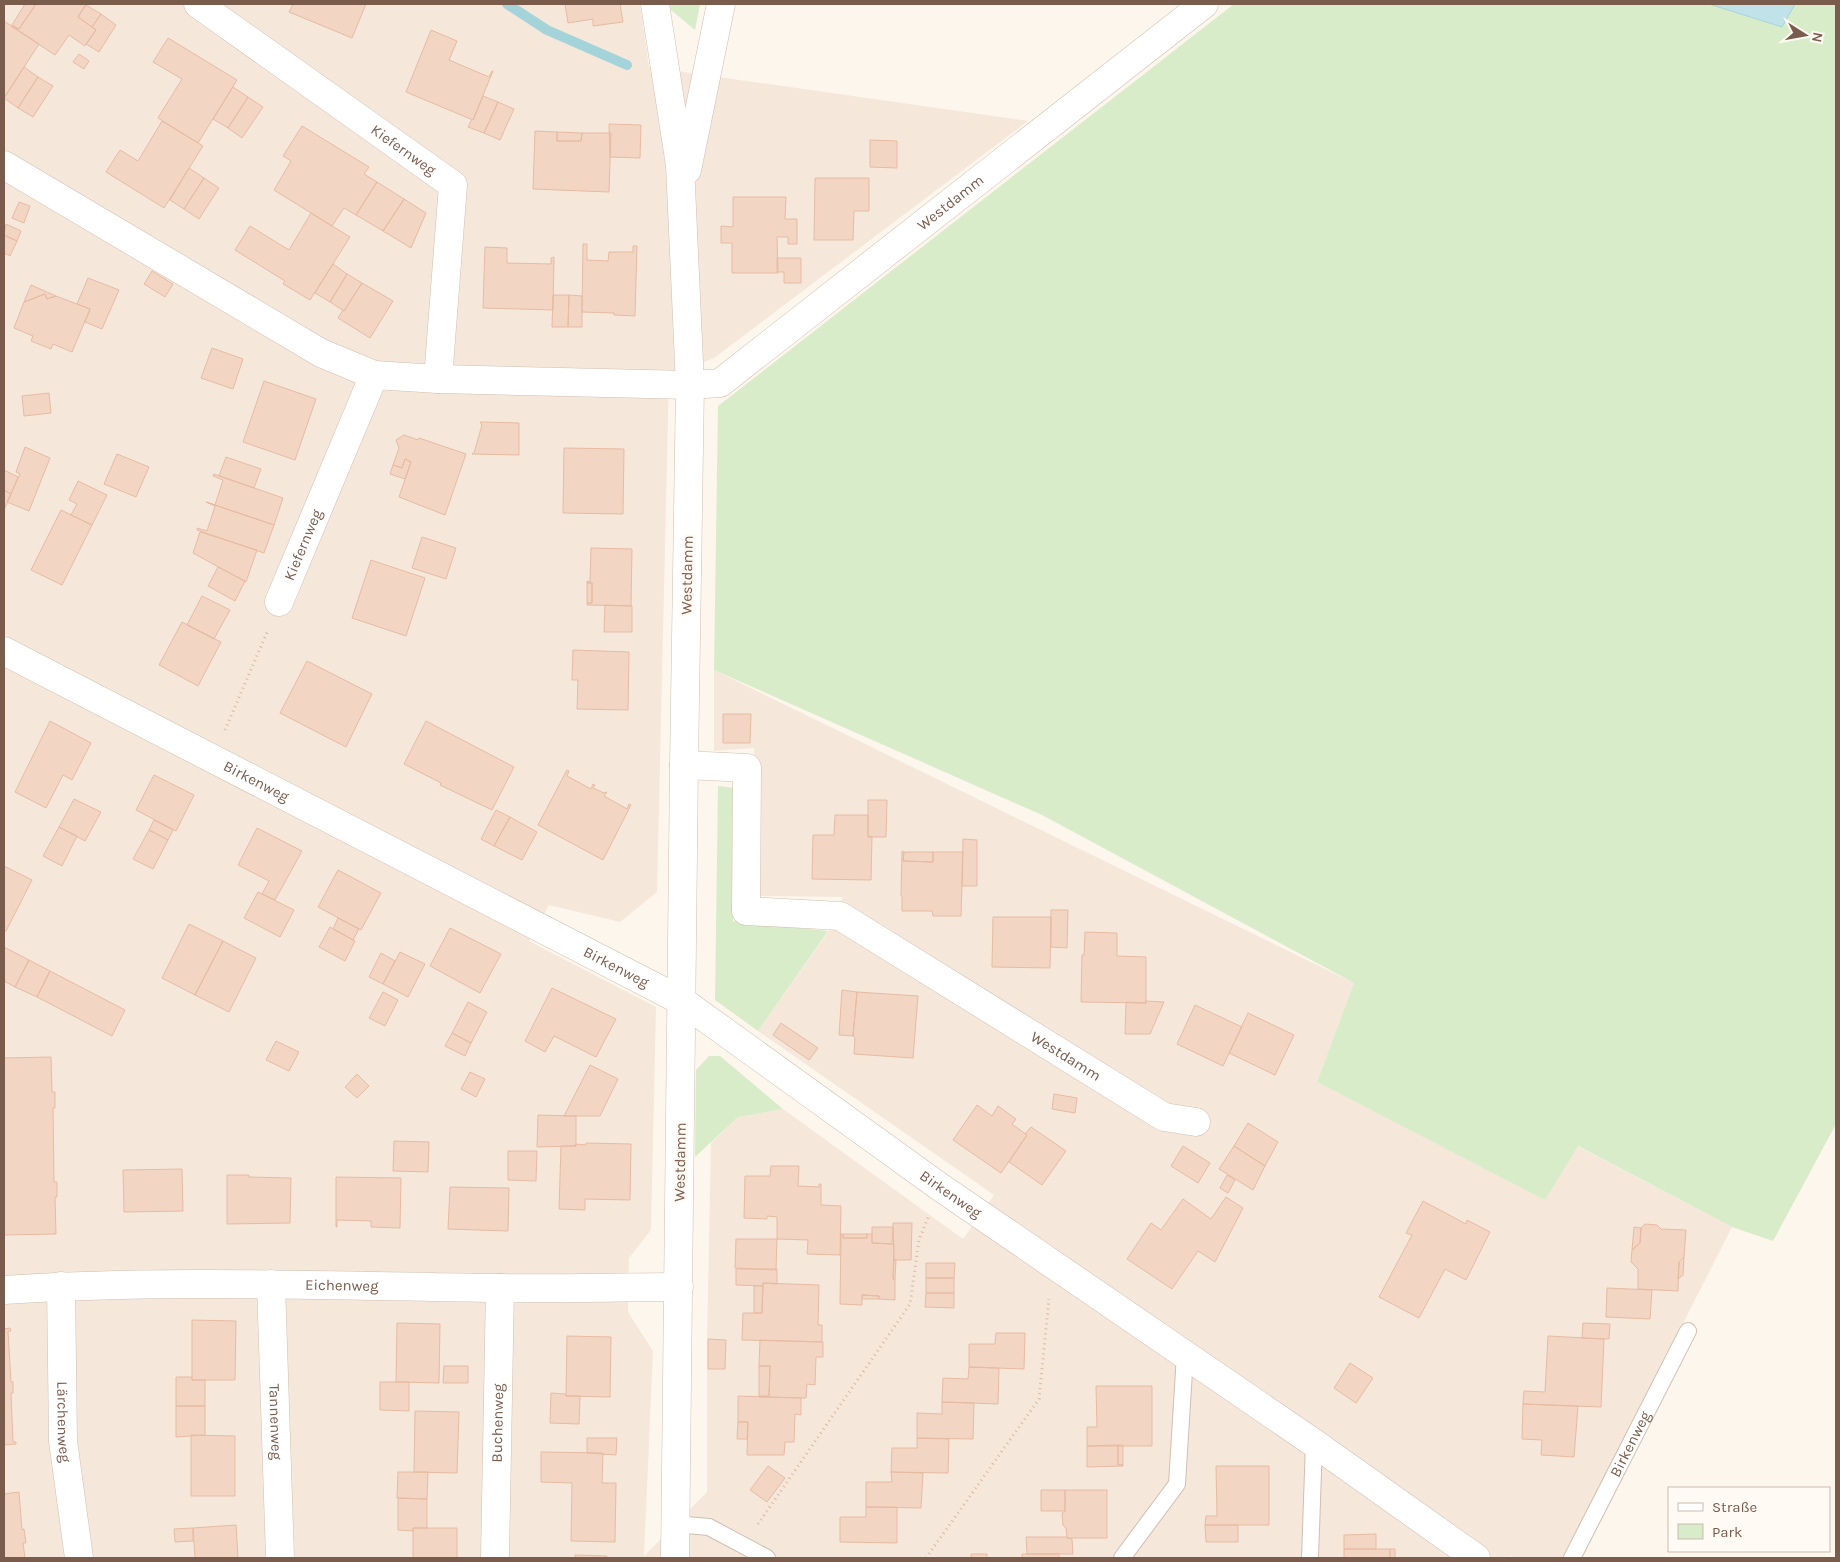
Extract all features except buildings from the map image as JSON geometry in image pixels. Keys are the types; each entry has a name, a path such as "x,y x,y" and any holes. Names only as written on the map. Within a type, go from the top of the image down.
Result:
{"street":[{"name":"Kiefernweg","path":"198,4 452,185 438,379"},
{"name":"Westdamm","path":"655,4 680,165 690,385 675,1558"},
{"name":"Westdamm","path":"682,196 721,4"},
{"name":"Westdamm","path":"690,385 720,383 1204,4"},
{"path":"4,165 321,353 374,375 438,379 690,385"},
{"name":"Kiefernweg","path":"280,602 374,375"},
{"name":"Birkenweg","path":"4,651 682,1001 940,1187 1314,1443 1476,1558"},
{"name":"Westdamm","path":"684,765 747,768 746,911 840,916 1164,1117 1196,1122"},
{"name":"Eichenweg","path":"4,1290 61,1286 271,1284 500,1288 679,1287"},
{"name":"Tannenweg","path":"271,1284 280,1558"},
{"name":"Lärchenweg","path":"61,1286 63,1441 79,1558"},
{"name":"Buchenweg","path":"495,1558 500,1288"}],"lane":[{"name":"Birkenweg","path":"1572,1558 1688,1331"},
{"path":"1122,1558 1177,1484 1185,1355"},
{"path":"1310,1558 1314,1443"},
{"path":"675,1524 709,1527 767,1558"}],"path":[{"path":"212,760 280,602"},
{"path":"743,1546 910,1304 919,1240 940,1187"},
{"path":"926,1558 1039,1399 1053,1263"}],"shaded area":[{"path":"4,4 640,4 649,67 1028,121 714,358 669,376 657,892 620,922 549,905 529,941 656,1007 651,1230 629,1258 628,1312 653,1351 644,1556 707,1492 707,1340 711,1143 738,1117 783,1109 963,1239 994,1195 758,1031 828,932 843,897 757,896 754,748 714,751 714,670 1354,983 1317,1082 1544,1199 1577,1146 1732,1227 1564,1558 1513,1558 1511,1556 1509,1558 4,1558"}],"green space":[{"path":"670,4 700,4 695,30 671,10"},
{"path":"1234,4 1709,4 1782,27 1795,4 1836,4 1836,1124 1773,1241 1732,1227 1578,1146 1545,1200 1317,1082 1354,983 1042,815 714,670 718,406"},
{"path":"718,786 735,788 733,921 828,931 758,1031 715,1000"},
{"path":"709,1056 720,1056 783,1109 738,1117 695,1157 696,1070"}],"water":[{"path":"1709,4 1795,4 1782,27"}],"waterway":[{"path":"507,4 547,30 627,65"}]}
